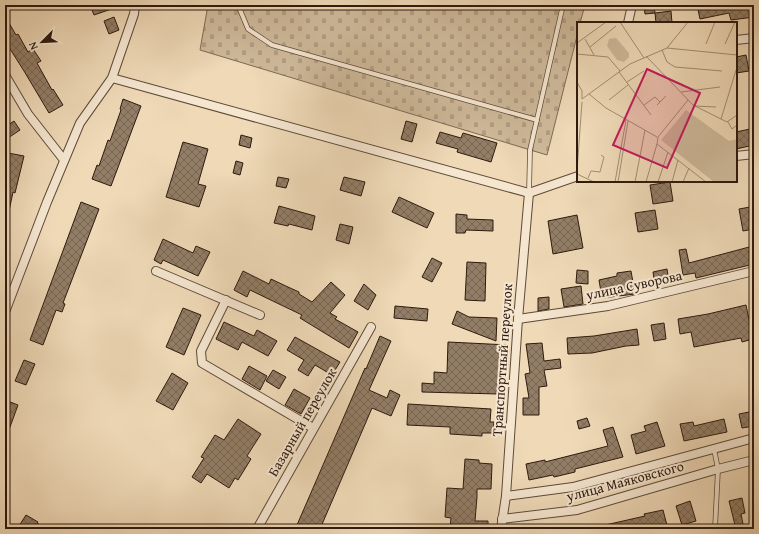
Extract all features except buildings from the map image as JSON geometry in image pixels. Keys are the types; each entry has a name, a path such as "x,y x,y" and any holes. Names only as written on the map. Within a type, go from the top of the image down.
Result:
{"street":[{"path":"131,5 134,14"},
{"path":"5,312 47,202 80,123 112,78 134,14 135,5"},
{"path":"628,22 632,5"},
{"path":"737,40 754,38"},
{"path":"5,75 28,114 64,160"},
{"path":"112,78 529,193 577,176"},
{"path":"737,156 754,154"},
{"name":"Транспортный переулок","path":"501,529 506,496 518,319 529,193"},
{"path":"156,271 260,315"},
{"name":"улица Суворова","path":"518,319 608,306 754,271"},
{"path":"226,300 201,351 202,363 313,428"},
{"name":"Базарный переулок","path":"257,529 370,327"},
{"name":"улица Маяковского","path":"506,496 574,487 754,438"},
{"name":"улица Маяковского","path":"502,519 578,510 754,460"}],"lane":[{"path":"238,5 248,29 272,45 537,120"},
{"path":"529,193 530,150 563,5"},
{"path":"714,449 718,469 715,529"}],"green space":[{"path":"208,5 585,5 580,22 577,22 577,36 547,155 200,50"}]}
